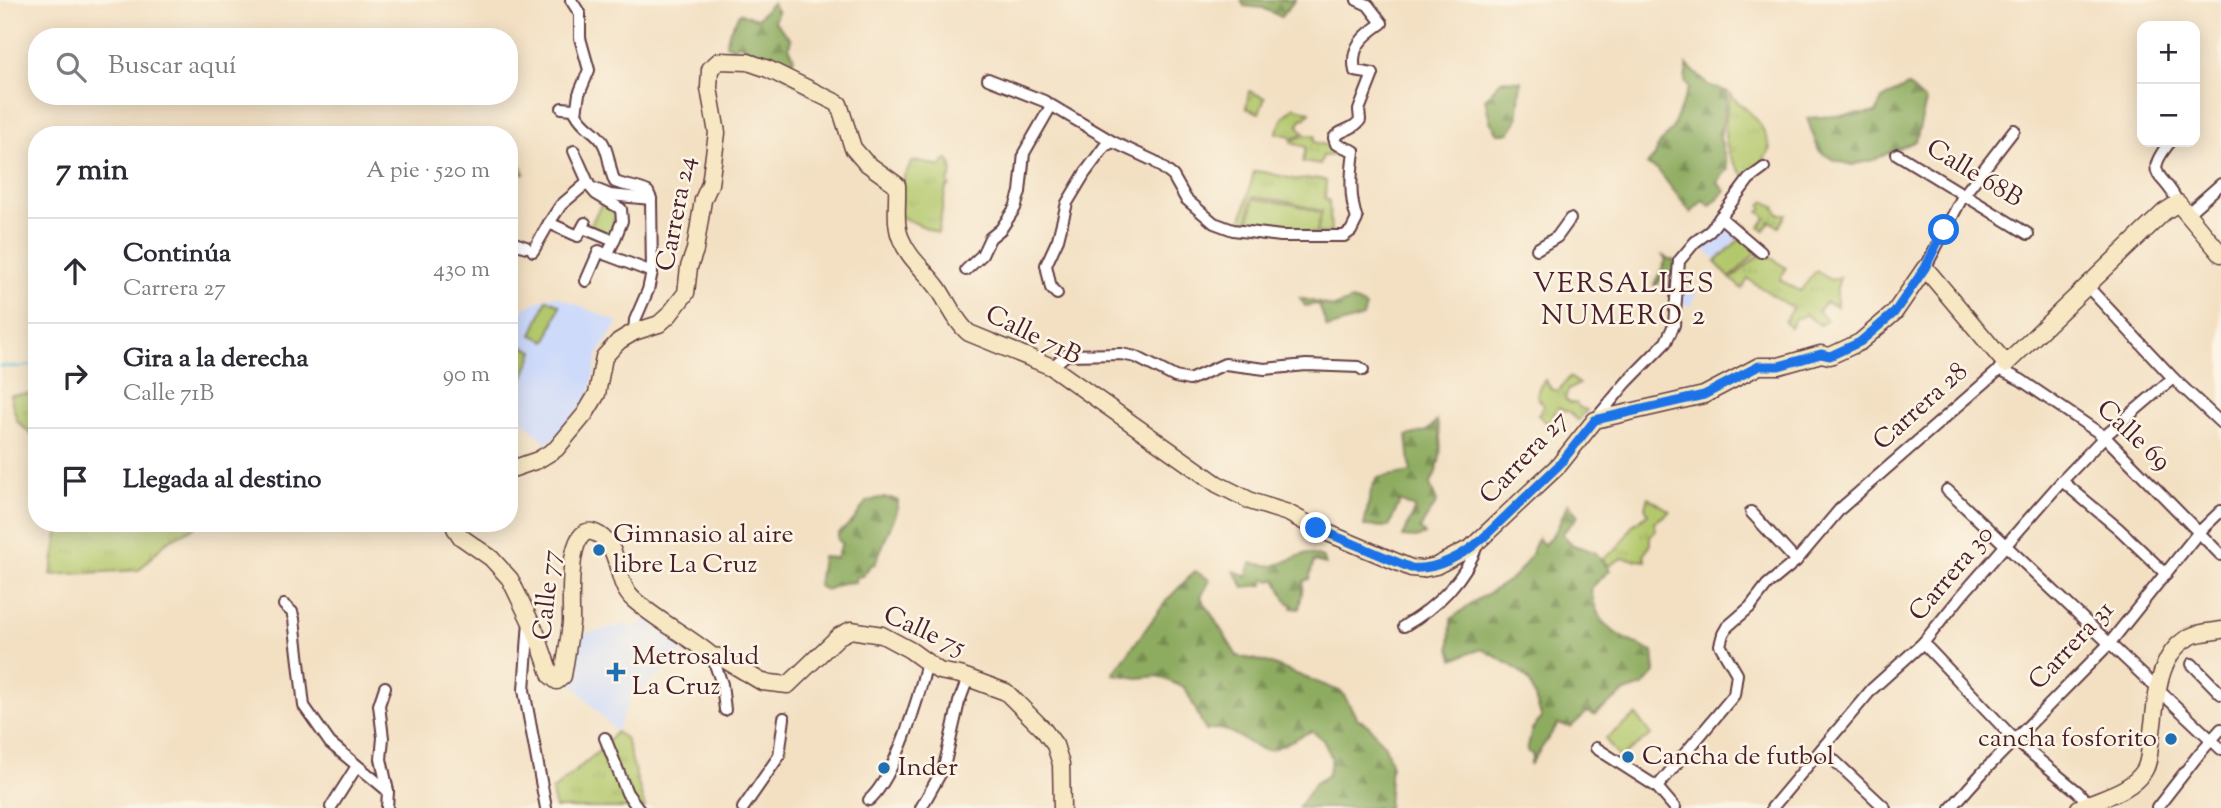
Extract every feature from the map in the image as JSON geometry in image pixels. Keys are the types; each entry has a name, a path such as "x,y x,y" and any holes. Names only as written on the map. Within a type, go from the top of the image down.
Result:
{"street":[{"path":"572,0 580,14 580,38 589,70 579,94 576,113"},
{"path":"988,79 1044,101 1113,142 1154,160 1173,176 1186,199 1214,223 1233,230 1282,236 1344,236 1351,231 1357,219 1352,195 1353,152 1336,144 1334,138 1337,133 1354,127 1360,120 1359,110 1373,74 1368,71 1355,71 1352,58 1363,39 1382,23 1368,5 1357,0"},
{"name":"Carrera 24","path":"518,467 538,460 556,449 585,414 597,394 604,358 619,341 634,332 659,324 686,293 717,133 709,88 710,69 719,61 748,62 768,69"},
{"name":"Calle 71B","path":"768,69 839,104 853,148 865,162 897,185 896,221 900,239 918,267 935,284 956,313 962,328 1052,367 1217,484 1253,502 1288,513 1368,551 1411,568 1422,569"},
{"path":"966,270 982,255 990,238 1001,229 1015,208 1020,192 1024,153 1051,106"},
{"path":"562,108 573,109 587,129 604,144 609,171 615,182 644,190 651,199 652,272 649,290 635,320 634,332"},
{"name":"Carrera 27","path":"1422,569 1436,566 1478,543 1559,465 1595,420 1704,395 1759,366 1779,366 1821,354 1830,356 1860,342 1894,313 1925,268 1963,196 2014,130"},
{"path":"1057,294 1051,288 1046,265 1058,239 1068,203 1085,173 1105,146 1113,142"},
{"path":"2166,147 2156,159 2155,167 2164,183 2221,254"},
{"path":"574,151 589,186 596,194 621,209 622,221 607,255"},
{"name":"Calle 68B","path":"1897,154 2028,234"},
{"path":"1595,420 1665,342 1674,325 1679,261 1695,242 1710,231 1749,179 1764,168"},
{"path":"2183,208 2221,184"},
{"path":"589,186 610,195 651,199"},
{"path":"518,245 529,249 561,205 589,186"},
{"name":"Carrera 28","path":"1657,787 1734,695 1737,674 1720,645 1727,627 1750,607 1767,585 1796,561 1840,509 2003,367 2164,212 2183,208"},
{"path":"1720,217 1761,252"},
{"path":"1537,250 1557,237 1570,219"},
{"path":"549,223 578,236 584,225 614,241"},
{"path":"586,281 599,251 652,272"},
{"name":"Calle 69","path":"1925,268 2003,367 2104,437 2221,555"},
{"path":"2088,287 2173,378 2221,424"},
{"path":"1052,367 1066,355 1121,354 1136,357 1175,377 1189,380 1225,365 1265,369 1329,365 1359,367 1363,370"},
{"name":"Carrera 30","path":"1772,808 1872,689 1923,643 2062,481 2104,437 2173,378"},
{"path":"2062,481 2119,529 2166,574"},
{"path":"1947,490 2221,749"},
{"name":"Carrera 31","path":"1951,808 2109,643 2198,533 2221,511"},
{"path":"1751,512 1796,561"},
{"name":"Calle 77","path":"458,532 491,558 510,579 551,676 557,681 564,676 571,621 571,571 574,551 578,541 589,532 598,534 610,545 616,556 622,583 634,600 712,656 720,657 762,682 774,685"},
{"path":"1404,626 1426,613 1448,592 1463,573 1478,543"},
{"path":"284,605 292,612 294,620 304,706 330,743 388,791"},
{"path":"529,619 524,690 546,808"},
{"name":"Calle 75","path":"774,685 788,685 839,636 851,630 882,635 939,671 1006,692 1055,745 1061,765 1062,808"},
{"path":"1923,643 2016,741 2078,792 2084,806 2132,785 2144,771 2157,687 2164,667 2182,642 2192,636 2221,630"},
{"path":"712,656 722,684 725,710 724,701"},
{"path":"869,800 879,791 891,768 914,709 927,662"},
{"path":"2192,664 2221,694"},
{"path":"921,808 944,767 959,702 968,678"},
{"path":"386,687 379,705 383,738 381,759 388,791 387,808"},
{"path":"743,808 779,756 784,718"},
{"path":"2157,808 2221,729"},
{"path":"605,737 627,793 638,808"},
{"path":"1596,748 1657,787 1667,805"},
{"path":"1822,749 1885,808"},
{"path":"331,807 357,766"}],"shaded area":[{"path":"1724,223 1739,236 1717,260 1703,248"},
{"path":"1684,288 1697,291 1690,307 1679,301"},
{"path":"550,296 557,296 618,322 598,354 589,396 558,437 546,443 518,415 522,407 518,405 518,317 526,307"},
{"name":"Metrosalud La Cruz","path":"649,617 689,643 670,665 631,698 616,732 569,680 576,636 627,624 633,628"}],"green space":[{"path":"1241,0 1295,0 1281,17 1263,8 1244,6"},
{"path":"772,3 778,12 774,21 791,39 789,47 794,58 791,65 817,81 814,96 763,61 763,55 738,44 734,48 726,44 730,30 740,13 757,19"},
{"path":"1687,65 1708,85 1728,92 1720,138 1728,169 1717,182 1725,191 1710,206 1703,200 1691,213 1657,169 1647,165 1672,129 1689,87 1685,81"},
{"path":"1501,80 1521,81 1517,121 1509,133 1498,133 1490,121 1485,99"},
{"path":"1908,86 1926,102 1916,141 1873,160 1852,165 1834,160 1819,151 1807,118 1876,113 1882,99"},
{"path":"1249,91 1265,98 1259,113 1246,108"},
{"path":"1731,94 1759,123 1770,148 1762,164 1746,177 1731,158 1725,139"},
{"path":"1294,107 1310,112 1306,118 1301,119 1298,126 1304,133 1291,139 1290,136 1276,133 1283,118"},
{"path":"1306,135 1315,136 1314,142 1337,148 1337,155 1323,156 1320,165 1303,162 1306,147 1291,143"},
{"path":"518,158 524,173 518,173"},
{"path":"947,159 952,165 948,181 950,186 946,188 938,233 899,216 904,176 912,162 919,161 940,167"},
{"path":"1254,171 1297,180 1326,181 1325,199 1329,200 1331,233 1317,233 1322,211 1256,197 1252,197 1247,225 1241,223"},
{"path":"1254,199 1296,205 1321,213 1316,234 1249,221"},
{"path":"603,201 618,210 609,235 590,226"},
{"path":"1765,201 1775,207 1778,214 1786,214 1779,227 1770,221 1764,230 1760,227 1766,217 1759,212"},
{"path":"1742,237 1758,251 1730,278 1715,262"},
{"path":"1763,252 1786,268 1780,280 1800,291 1816,271 1831,280 1840,277 1837,307 1826,302 1818,311 1827,320 1820,325 1805,314 1801,318 1796,317 1790,328 1785,322 1792,308 1748,279 1742,289 1731,279"},
{"path":"1663,256 1677,262 1675,278 1665,274 1657,285 1654,285 1666,260"},
{"path":"1300,298 1334,307 1352,300 1366,307 1363,317 1327,328 1319,304 1305,306"},
{"path":"547,299 560,305 547,341 532,335"},
{"path":"518,345 534,351 518,391"},
{"path":"1570,377 1579,384 1568,390 1565,399 1587,410 1578,421 1570,412 1558,407 1548,424 1538,415 1544,406 1537,396 1539,388 1545,380 1552,390 1559,390"},
{"path":"28,394 28,431 17,421 10,395"},
{"path":"1437,421 1440,454 1430,485 1437,502 1420,528 1425,535 1416,538 1403,537 1415,508 1400,501 1389,527 1364,526 1371,490 1377,478 1411,472 1407,436 1427,431"},
{"path":"1648,497 1670,511 1654,523 1656,530 1650,537 1650,544 1644,555 1646,561 1622,558 1609,566 1602,559 1616,550 1633,525 1648,514 1645,507"},
{"path":"879,498 898,501 897,511 875,564 862,576 856,577 855,582 842,583 826,590 818,586 822,557 836,558 842,543 838,540 838,534 853,521 866,502"},
{"path":"1568,503 1578,516 1562,534 1573,545 1595,552 1610,570 1591,588 1598,613 1611,630 1653,652 1655,673 1643,686 1625,692 1594,715 1587,712 1571,727 1558,724 1530,765 1533,755 1527,751 1532,729 1542,718 1529,681 1514,667 1482,649 1453,659 1450,648 1451,619 1513,578 1526,562 1538,538 1544,545 1557,529"},
{"path":"58,532 185,532 166,542 139,570 51,575"},
{"path":"1307,553 1323,558 1326,564 1314,561 1309,579 1304,581 1299,609 1292,608 1293,605 1287,602 1276,579 1264,579 1263,585 1244,587 1234,571 1247,576 1251,563 1274,566"},
{"path":"1195,571 1210,580 1201,597 1237,656 1266,662 1342,692 1357,718 1369,726 1385,746 1391,762 1388,808 1298,808 1315,783 1328,775 1332,758 1323,740 1312,731 1277,748 1261,749 1223,730 1206,731 1185,688 1158,676 1138,678 1113,674 1167,600"},
{"path":"1636,715 1651,735 1620,758 1605,739"},
{"path":"616,732 626,739 645,808 555,808 552,791 600,750"}],"waterway":[{"path":"0,366 28,366"}],"place":[{"name":"Gimnasio al aire libre La Cruz","path":"599,550"},
{"name":"Metrosalud La Cruz","path":"616,672"},
{"name":"cancha fosforito","path":"2171,739"},
{"name":"Cancha de futbol","path":"1628,757"},
{"name":"Inder","path":"884,768"}],"district":[{"name":"VERSALLES NUMERO 2","path":"1624,301"}],"route":[{"path":"1316,528 1411,568 1436,566 1472,547 1483,538 1559,465 1595,420 1704,395 1738,374 1759,366 1779,366 1821,354 1830,356 1860,342 1894,313 1925,268 1944,230"}]}
